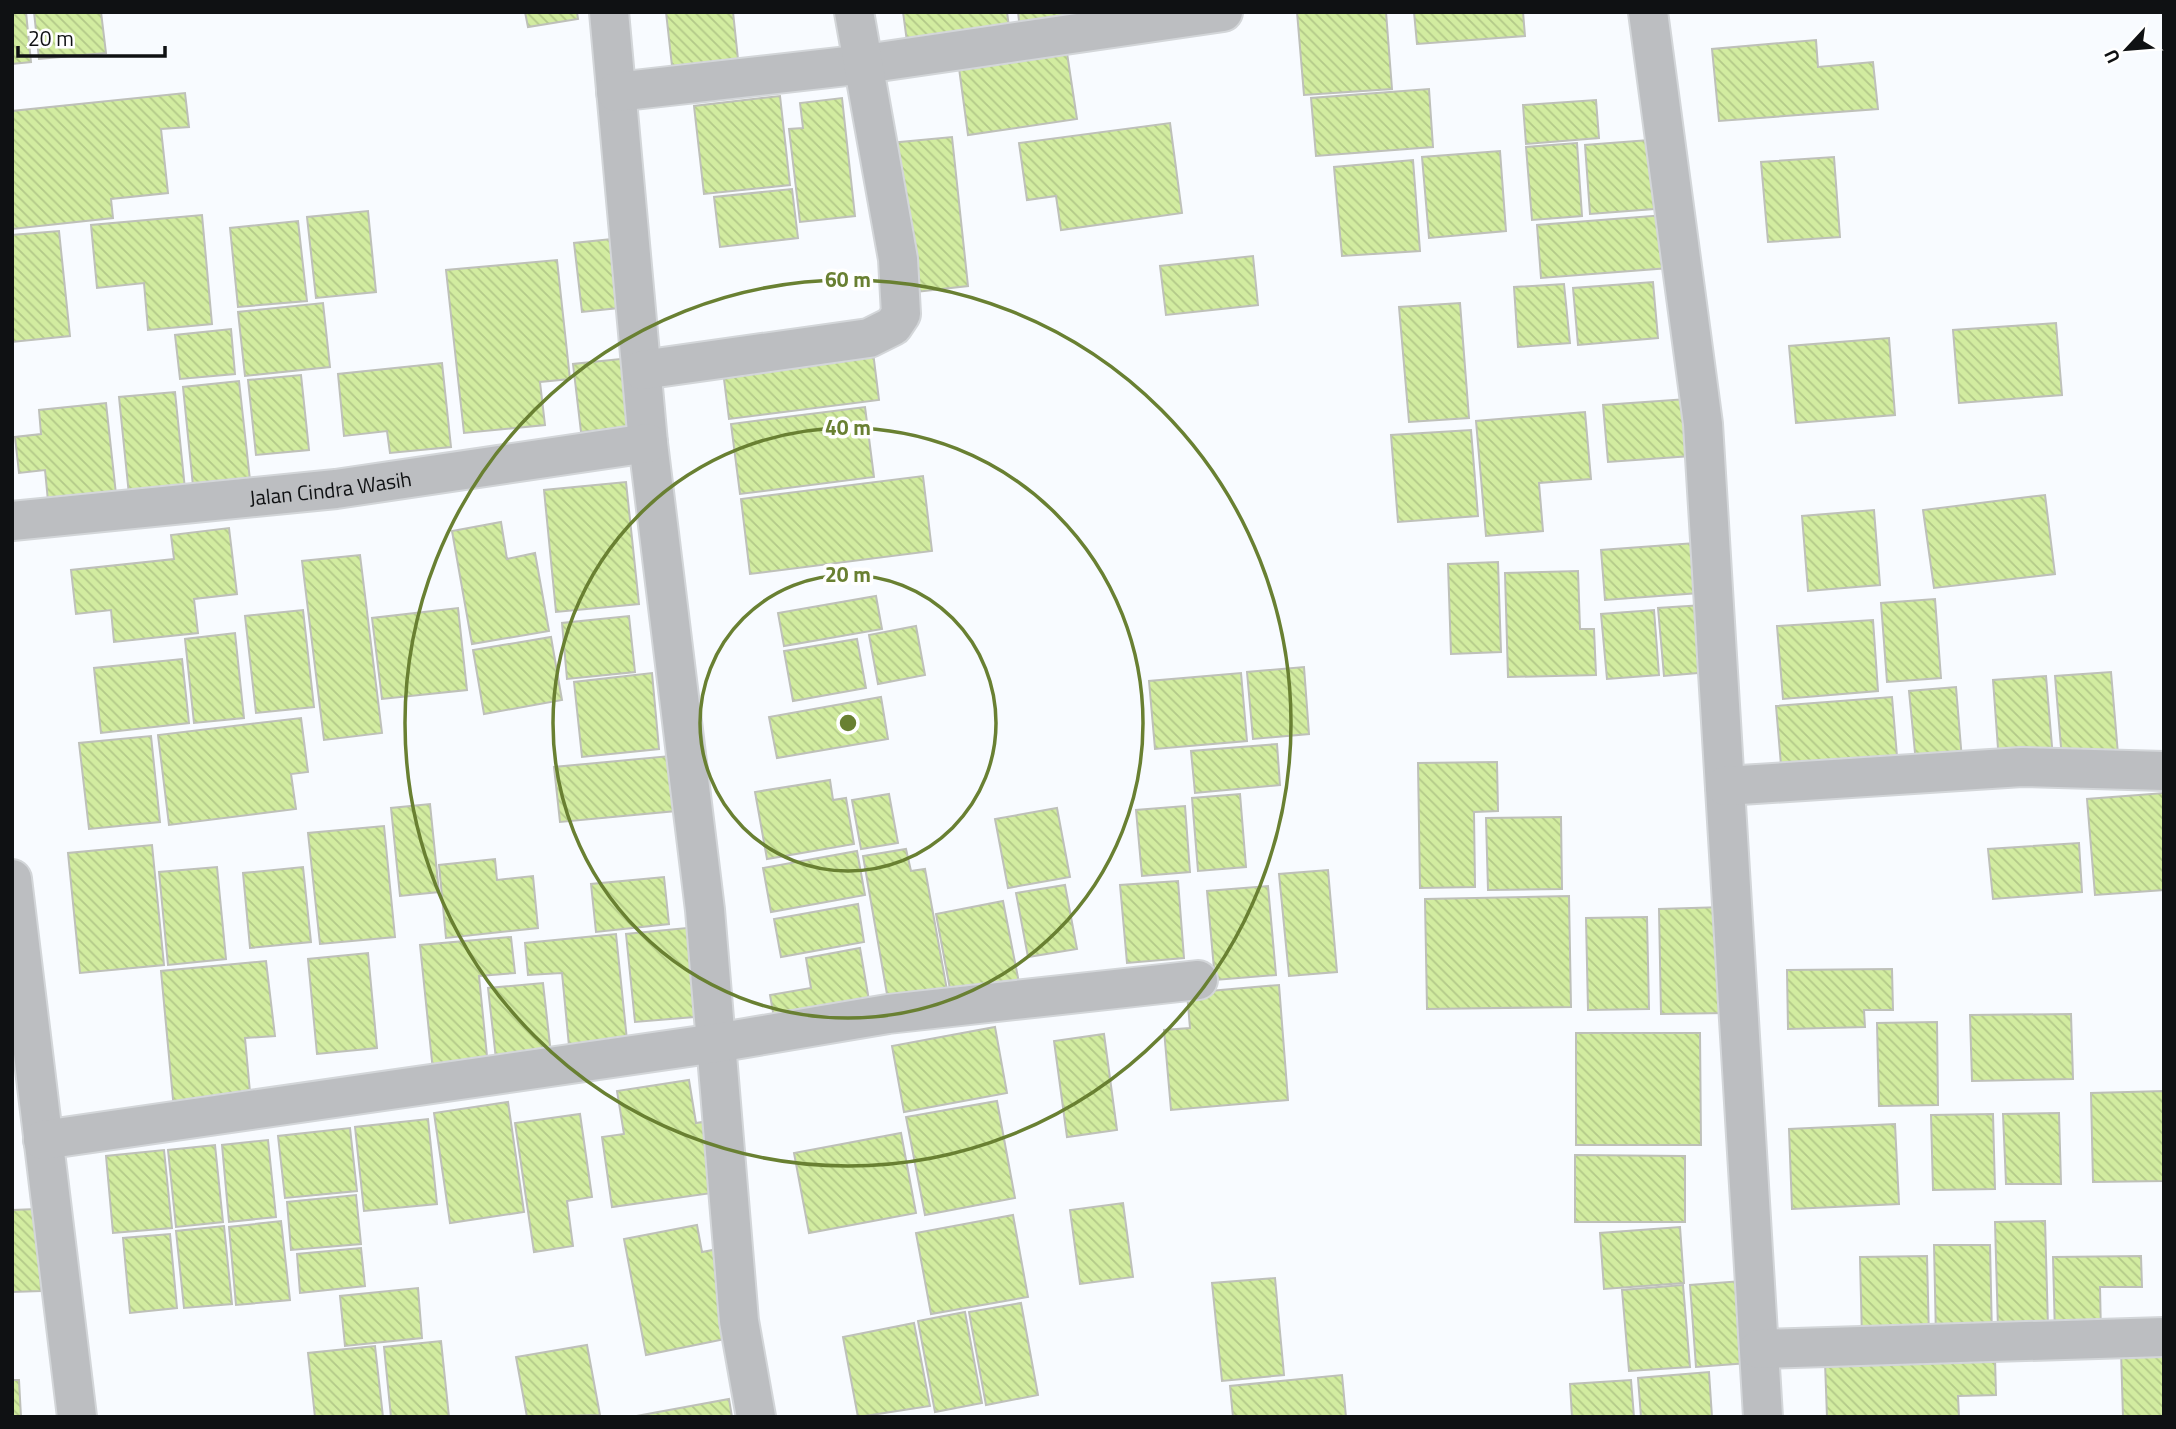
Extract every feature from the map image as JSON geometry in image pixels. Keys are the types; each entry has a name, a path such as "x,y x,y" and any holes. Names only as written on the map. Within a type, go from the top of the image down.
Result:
{"street":[{"path":"608,12 648,443 705,910 739,1321 756,1417"},
{"path":"642,370 869,338 892,326 901,314 898,259 854,12"},
{"path":"616,92 865,64 1223,12"},
{"path":"1648,12 1703,424 1763,1417"},
{"name":"Jalan Cindra Wasih","path":"12,521 336,489 648,443"},
{"path":"1725,786 2022,767 2164,771"},
{"path":"12,878 77,1417"},
{"path":"43,1140 716,1043 888,1014 1198,980"},
{"path":"1759,1349 2164,1337"}],"building":[{"path":"12,12 26,12 31,62 12,64"},
{"path":"34,12 101,12 106,53 39,59"},
{"path":"525,12 577,12 578,19 528,27"},
{"path":"666,12 733,12 738,59 672,66"},
{"path":"903,12 1007,12 1010,35 908,49"},
{"path":"1018,12 1087,12 1089,28 1021,38"},
{"path":"1297,12 1386,12 1392,89 1304,95"},
{"path":"1414,12 1523,12 1525,36 1417,44"},
{"path":"1816,40 1818,67 1873,62 1878,109 1719,121 1712,49"},
{"path":"1067,53 1077,119 968,135 959,68"},
{"path":"1429,89 1433,147 1316,156 1311,98"},
{"path":"185,93 189,127 161,129 168,193 111,199 113,218 12,229 12,111"},
{"path":"780,96 790,185 704,194 694,106"},
{"path":"842,98 855,216 800,222 789,129 803,128 800,103"},
{"path":"1596,100 1599,138 1526,144 1523,105"},
{"path":"1170,123 1182,213 1061,230 1056,196 1027,200 1019,143"},
{"path":"952,137 968,286 907,293 890,143"},
{"path":"1649,140 1654,209 1590,214 1585,145"},
{"path":"1577,143 1582,216 1532,220 1526,147"},
{"path":"1500,151 1506,231 1429,238 1422,157"},
{"path":"1834,157 1840,237 1768,242 1761,162"},
{"path":"1413,160 1420,251 1342,256 1334,167"},
{"path":"792,189 798,238 720,247 714,197"},
{"path":"368,211 376,292 316,298 307,217"},
{"path":"202,215 212,324 148,330 144,283 97,288 91,225"},
{"path":"1665,215 1669,268 1541,278 1537,225"},
{"path":"298,221 307,301 238,307 230,228"},
{"path":"59,231 70,336 12,342 12,235"},
{"path":"621,238 628,307 582,312 574,243"},
{"path":"1253,256 1258,305 1166,315 1160,266"},
{"path":"557,260 570,379 540,382 545,425 464,433 446,270"},
{"path":"1653,282 1658,338 1578,345 1573,288"},
{"path":"1564,284 1570,343 1518,347 1514,287"},
{"path":"323,303 330,367 245,376 238,312"},
{"path":"1460,303 1469,418 1409,422 1399,307"},
{"path":"2056,323 2062,395 1959,403 1953,330"},
{"path":"231,329 235,374 180,379 175,335"},
{"path":"1889,338 1895,415 1796,423 1789,346"},
{"path":"872,344 879,400 729,419 722,363"},
{"path":"630,358 638,426 581,432 573,364"},
{"path":"442,363 451,447 390,453 387,431 344,436 338,374"},
{"path":"301,375 309,450 256,455 248,380"},
{"path":"239,381 250,480 193,486 183,387"},
{"path":"175,392 185,489 129,495 119,397"},
{"path":"1687,399 1691,456 1608,462 1603,405"},
{"path":"106,403 116,494 48,501 45,470 19,473 15,437 41,434 39,410"},
{"path":"865,407 874,477 740,494 731,424"},
{"path":"1585,412 1591,479 1539,483 1543,531 1486,536 1476,421"},
{"path":"1471,430 1478,516 1398,522 1391,435"},
{"path":"923,476 932,551 750,574 741,499"},
{"path":"626,482 639,604 556,612 544,490"},
{"path":"2045,495 2055,574 1934,588 1923,510"},
{"path":"1874,510 1880,585 1808,591 1802,516"},
{"path":"501,522 507,559 535,553 549,631 472,644 452,531"},
{"path":"229,528 237,594 194,599 198,633 114,642 111,610 76,614 71,570 174,559 171,535"},
{"path":"1695,543 1699,593 1605,600 1601,550"},
{"path":"360,555 382,733 324,740 302,561"},
{"path":"1498,562 1501,652 1451,654 1448,564"},
{"path":"1578,571 1580,629 1594,629 1596,675 1508,677 1505,573"},
{"path":"876,596 882,629 784,646 778,613"},
{"path":"1935,599 1941,678 1887,682 1881,603"},
{"path":"1703,605 1709,672 1664,676 1658,608"},
{"path":"458,608 467,690 382,699 372,618"},
{"path":"303,610 314,707 256,713 245,616"},
{"path":"1654,610 1659,675 1607,679 1601,614"},
{"path":"629,616 635,672 567,679 562,623"},
{"path":"1873,620 1878,691 1783,699 1777,626"},
{"path":"916,626 925,675 878,684 869,635"},
{"path":"235,633 244,718 194,723 185,639"},
{"path":"551,637 562,700 484,714 473,650"},
{"path":"857,639 866,688 793,701 784,651"},
{"path":"182,659 189,723 101,733 94,668"},
{"path":"1304,667 1309,734 1253,739 1247,672"},
{"path":"2111,672 2118,754 2062,759 2055,676"},
{"path":"652,673 659,749 582,757 574,682"},
{"path":"1241,673 1247,741 1155,749 1149,681"},
{"path":"2046,676 2053,758 1999,762 1993,680"},
{"path":"1956,687 1962,760 1916,763 1909,691"},
{"path":"881,697 888,739 777,758 769,717"},
{"path":"1892,697 1897,756 1781,765 1776,706"},
{"path":"301,718 308,772 291,774 296,809 169,825 158,735"},
{"path":"151,736 160,822 89,829 79,743"},
{"path":"1277,744 1280,785 1195,793 1191,751"},
{"path":"670,756 676,811 560,822 554,767"},
{"path":"1497,762 1498,811 1474,812 1475,887 1420,888 1418,763"},
{"path":"830,780 833,800 846,798 854,844 767,859 755,792"},
{"path":"2164,793 2164,890 2095,895 2087,799"},
{"path":"889,794 898,843 861,849 852,800"},
{"path":"1240,794 1246,867 1198,871 1192,798"},
{"path":"430,804 439,892 400,896 391,808"},
{"path":"1185,806 1190,872 1142,876 1136,810"},
{"path":"1057,808 1070,877 1008,888 995,819"},
{"path":"1561,817 1562,889 1488,890 1486,818"},
{"path":"384,826 395,937 320,944 308,833"},
{"path":"2079,843 2082,892 1993,899 1988,849"},
{"path":"152,845 164,965 80,973 68,853"},
{"path":"906,849 911,871 925,869 947,990 888,1000 863,856"},
{"path":"857,851 865,895 771,912 763,868"},
{"path":"495,859 497,880 533,876 538,928 446,938 439,865"},
{"path":"217,867 226,959 168,965 159,872"},
{"path":"303,867 311,942 250,948 243,873"},
{"path":"1328,870 1337,972 1289,976 1279,874"},
{"path":"664,877 669,924 596,932 591,884"},
{"path":"1178,881 1184,958 1127,963 1120,885"},
{"path":"1065,885 1077,949 1028,957 1016,893"},
{"path":"1268,886 1276,975 1215,980 1207,891"},
{"path":"1569,896 1571,1007 1427,1009 1425,899"},
{"path":"1003,901 1021,993 953,1005 936,914"},
{"path":"858,904 864,942 781,957 774,919"},
{"path":"1724,907 1727,1013 1661,1014 1659,909"},
{"path":"1647,917 1649,1009 1588,1010 1586,918"},
{"path":"697,927 706,1016 635,1022 626,934"},
{"path":"616,934 627,1040 569,1046 562,973 528,975 525,943"},
{"path":"511,937 515,973 479,976 488,1066 433,1071 420,945"},
{"path":"860,948 871,1012 776,1029 770,995 811,988 806,958"},
{"path":"368,953 377,1048 317,1054 308,959"},
{"path":"266,961 275,1036 245,1038 251,1103 174,1110 161,971"},
{"path":"1892,969 1893,1010 1864,1010 1865,1027 1788,1029 1787,970"},
{"path":"543,983 551,1054 496,1059 488,988"},
{"path":"1279,985 1288,1100 1171,1110 1164,1030 1190,1028 1187,993"},
{"path":"2071,1014 2073,1079 1972,1081 1970,1015"},
{"path":"1937,1022 1938,1105 1879,1106 1877,1023"},
{"path":"995,1027 1007,1093 904,1112 892,1046"},
{"path":"1576,1033 1700,1033 1701,1145 1576,1145"},
{"path":"1104,1034 1117,1130 1067,1137 1054,1041"},
{"path":"689,1080 696,1123 709,1121 719,1192 612,1207 602,1137 624,1134 617,1091"},
{"path":"2164,1091 2164,1181 2093,1182 2091,1093"},
{"path":"997,1101 1015,1198 925,1215 906,1117"},
{"path":"508,1102 524,1212 450,1223 434,1113"},
{"path":"2059,1113 2061,1184 2006,1184 2003,1114"},
{"path":"580,1114 592,1197 567,1201 573,1246 534,1252 515,1123"},
{"path":"1993,1114 1995,1189 1933,1190 1931,1115"},
{"path":"428,1119 437,1204 364,1211 355,1127"},
{"path":"1895,1124 1899,1204 1792,1209 1789,1129"},
{"path":"350,1128 357,1191 285,1198 278,1136"},
{"path":"901,1133 916,1213 809,1233 794,1153"},
{"path":"268,1140 276,1217 229,1222 222,1145"},
{"path":"215,1145 223,1222 176,1227 168,1150"},
{"path":"164,1150 172,1228 113,1233 106,1156"},
{"path":"1575,1155 1685,1156 1685,1222 1575,1222"},
{"path":"356,1195 361,1244 291,1250 287,1202"},
{"path":"1123,1203 1133,1277 1080,1284 1070,1210"},
{"path":"37,1209 41,1291 12,1292 12,1210"},
{"path":"1013,1215 1028,1297 931,1314 916,1233"},
{"path":"281,1221 290,1300 236,1305 229,1227"},
{"path":"2045,1221 2048,1327 1998,1329 1995,1222"},
{"path":"697,1225 702,1252 718,1249 735,1337 646,1355 624,1239"},
{"path":"224,1226 232,1304 184,1308 176,1231"},
{"path":"1680,1227 1684,1283 1604,1289 1600,1233"},
{"path":"170,1234 177,1308 130,1313 123,1238"},
{"path":"1934,1245 1990,1245 1992,1337 1936,1338"},
{"path":"361,1248 365,1286 300,1293 297,1254"},
{"path":"1927,1256 1929,1338 1862,1340 1860,1257"},
{"path":"2141,1256 2142,1287 2100,1287 2101,1335 2055,1336 2053,1257"},
{"path":"1275,1278 1284,1375 1222,1381 1212,1283"},
{"path":"1742,1281 1748,1363 1696,1367 1690,1285"},
{"path":"1683,1285 1690,1367 1629,1371 1622,1290"},
{"path":"418,1288 422,1338 345,1346 340,1296"},
{"path":"1021,1303 1038,1395 986,1405 969,1312"},
{"path":"965,1312 982,1403 935,1412 918,1321"},
{"path":"914,1323 930,1406 858,1417 843,1337"},
{"path":"441,1341 449,1417 391,1417 384,1347"},
{"path":"587,1345 600,1415 527,1417 516,1357"},
{"path":"375,1346 383,1417 315,1417 308,1353"},
{"path":"2164,1349 2164,1417 2123,1417 2121,1350"},
{"path":"1995,1358 1996,1395 1958,1396 1959,1417 1827,1417 1825,1362"},
{"path":"1709,1372 1712,1417 1641,1417 1638,1378"},
{"path":"1342,1375 1346,1417 1233,1417 1230,1386"},
{"path":"12,1380 19,1380 21,1417 12,1417"},
{"path":"1631,1380 1634,1417 1572,1417 1570,1384"},
{"path":"729,1399 732,1417 631,1417"}]}
